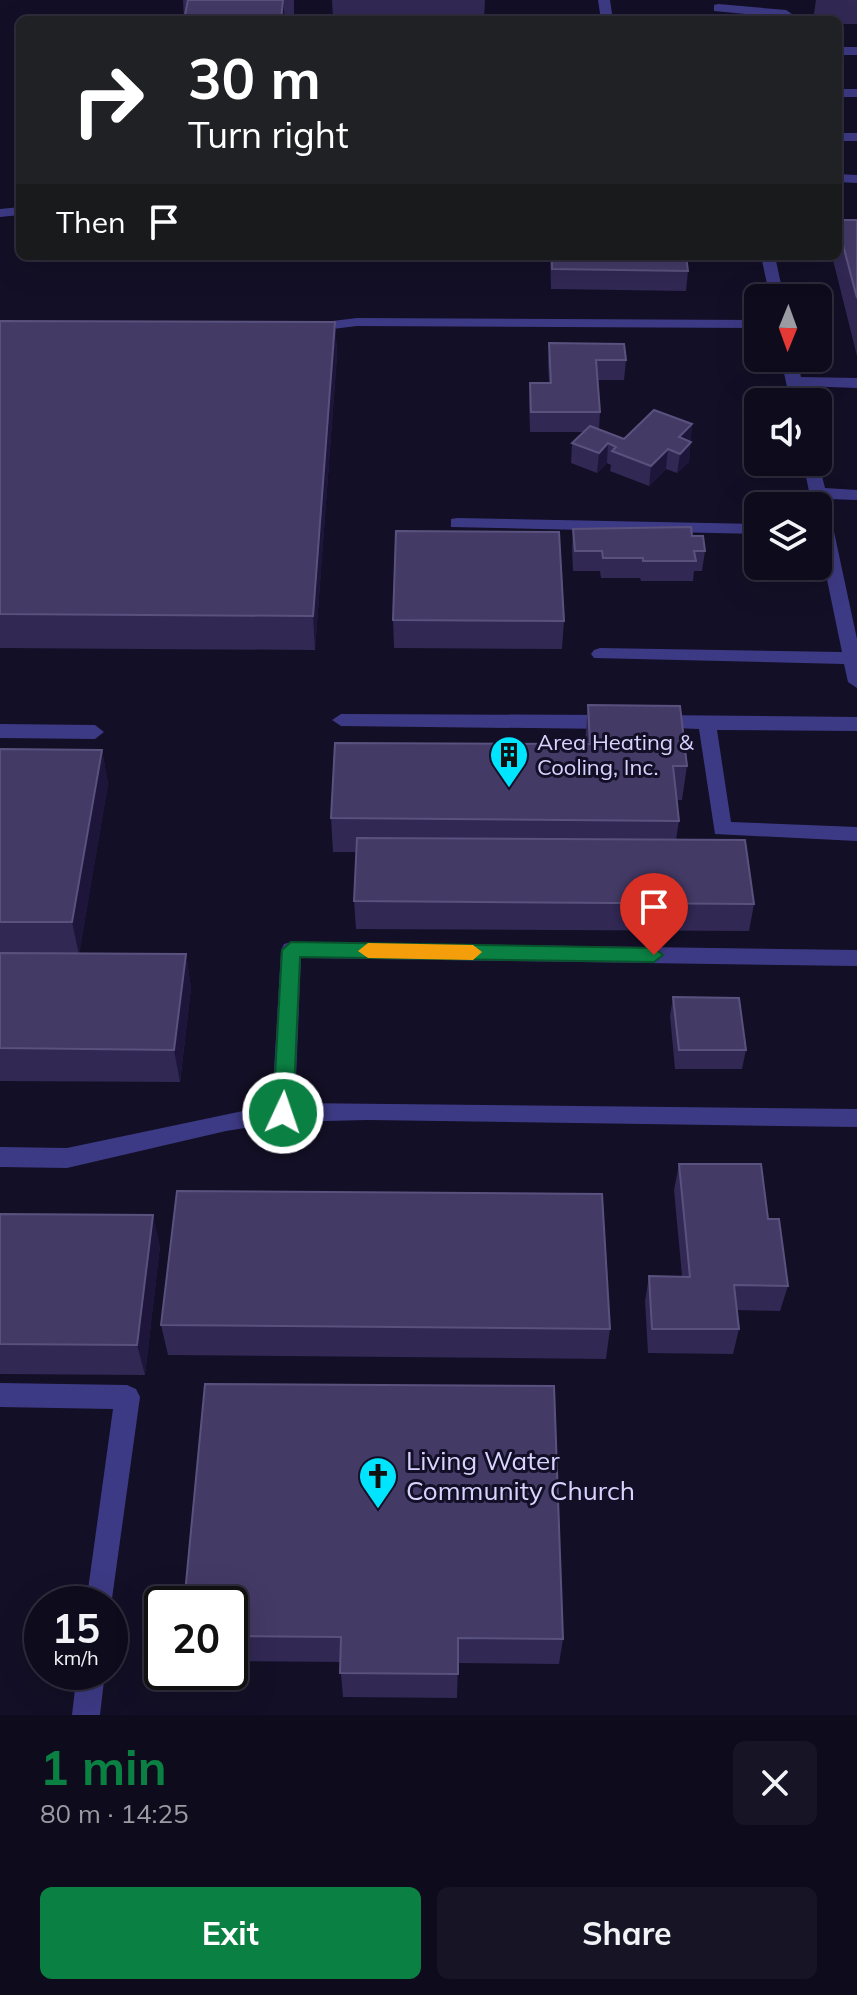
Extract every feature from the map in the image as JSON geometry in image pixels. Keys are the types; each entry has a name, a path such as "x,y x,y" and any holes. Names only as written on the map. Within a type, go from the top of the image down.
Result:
{"street":[{"path":"718,9 778,16"},
{"path":"769,260 774,284"},
{"path":"290,331 357,322 744,324"},
{"path":"792,372 795,388"},
{"path":"794,381 857,383"},
{"path":"832,494 857,495"},
{"path":"457,523 744,529"},
{"path":"832,558 849,603 852,658 857,682"},
{"path":"600,654 852,658"},
{"path":"341,720 857,724"},
{"path":"707,723 722,829 857,834"},
{"path":"0,731 95,732"},
{"path":"283,1113 291,950 857,958"},
{"path":"0,1157 67,1158 283,1113 368,1111 857,1118"},
{"path":"0,1395 127,1397 102,1586"},
{"path":"86,1715 89,1690"}],"building":[{"path":"188,0 283,0 281,16 185,16"},
{"path":"842,220 857,220 857,298 842,241"},
{"path":"552,260 687,260 688,271 552,269"},
{"path":"0,321 335,322 313,616 0,614"},
{"path":"549,343 624,344 626,360 596,360 600,412 531,412 530,383 551,383"},
{"path":"654,410 692,424 679,437 691,442 680,454 668,449 651,466 612,451 616,447 608,443 599,453 572,443 590,426 624,439"},
{"path":"691,527 692,536 703,536 705,551 694,551 696,561 603,558 602,551 575,551 573,529"},
{"path":"396,531 559,532 564,621 393,620"},
{"path":"588,705 680,706 687,766 673,766 679,821 331,818 335,743 590,744"},
{"path":"0,749 102,750 72,922 0,922"},
{"path":"357,838 745,840 754,904 354,901"},
{"path":"0,953 186,954 174,1050 0,1048"},
{"path":"673,997 739,998 746,1050 679,1050"},
{"path":"679,1164 761,1164 768,1219 779,1219 788,1286 734,1285 739,1329 652,1329 649,1276 690,1277"},
{"path":"177,1191 602,1194 610,1329 161,1325"},
{"path":"0,1214 153,1215 137,1345 0,1344"},
{"name":"Living Water Community Church","path":"205,1384 554,1386 563,1639 458,1638 458,1674 340,1673 341,1637 248,1636 248,1586 186,1586"}],"slow traffic":[{"path":"368,951 473,952"}],"place":[{"name":"Area Heating & Cooling, Inc.","path":"509,789"},
{"name":"Living Water Community Church","path":"378,1510"}],"route":[{"path":"283,1113 291,950 654,955"}]}
